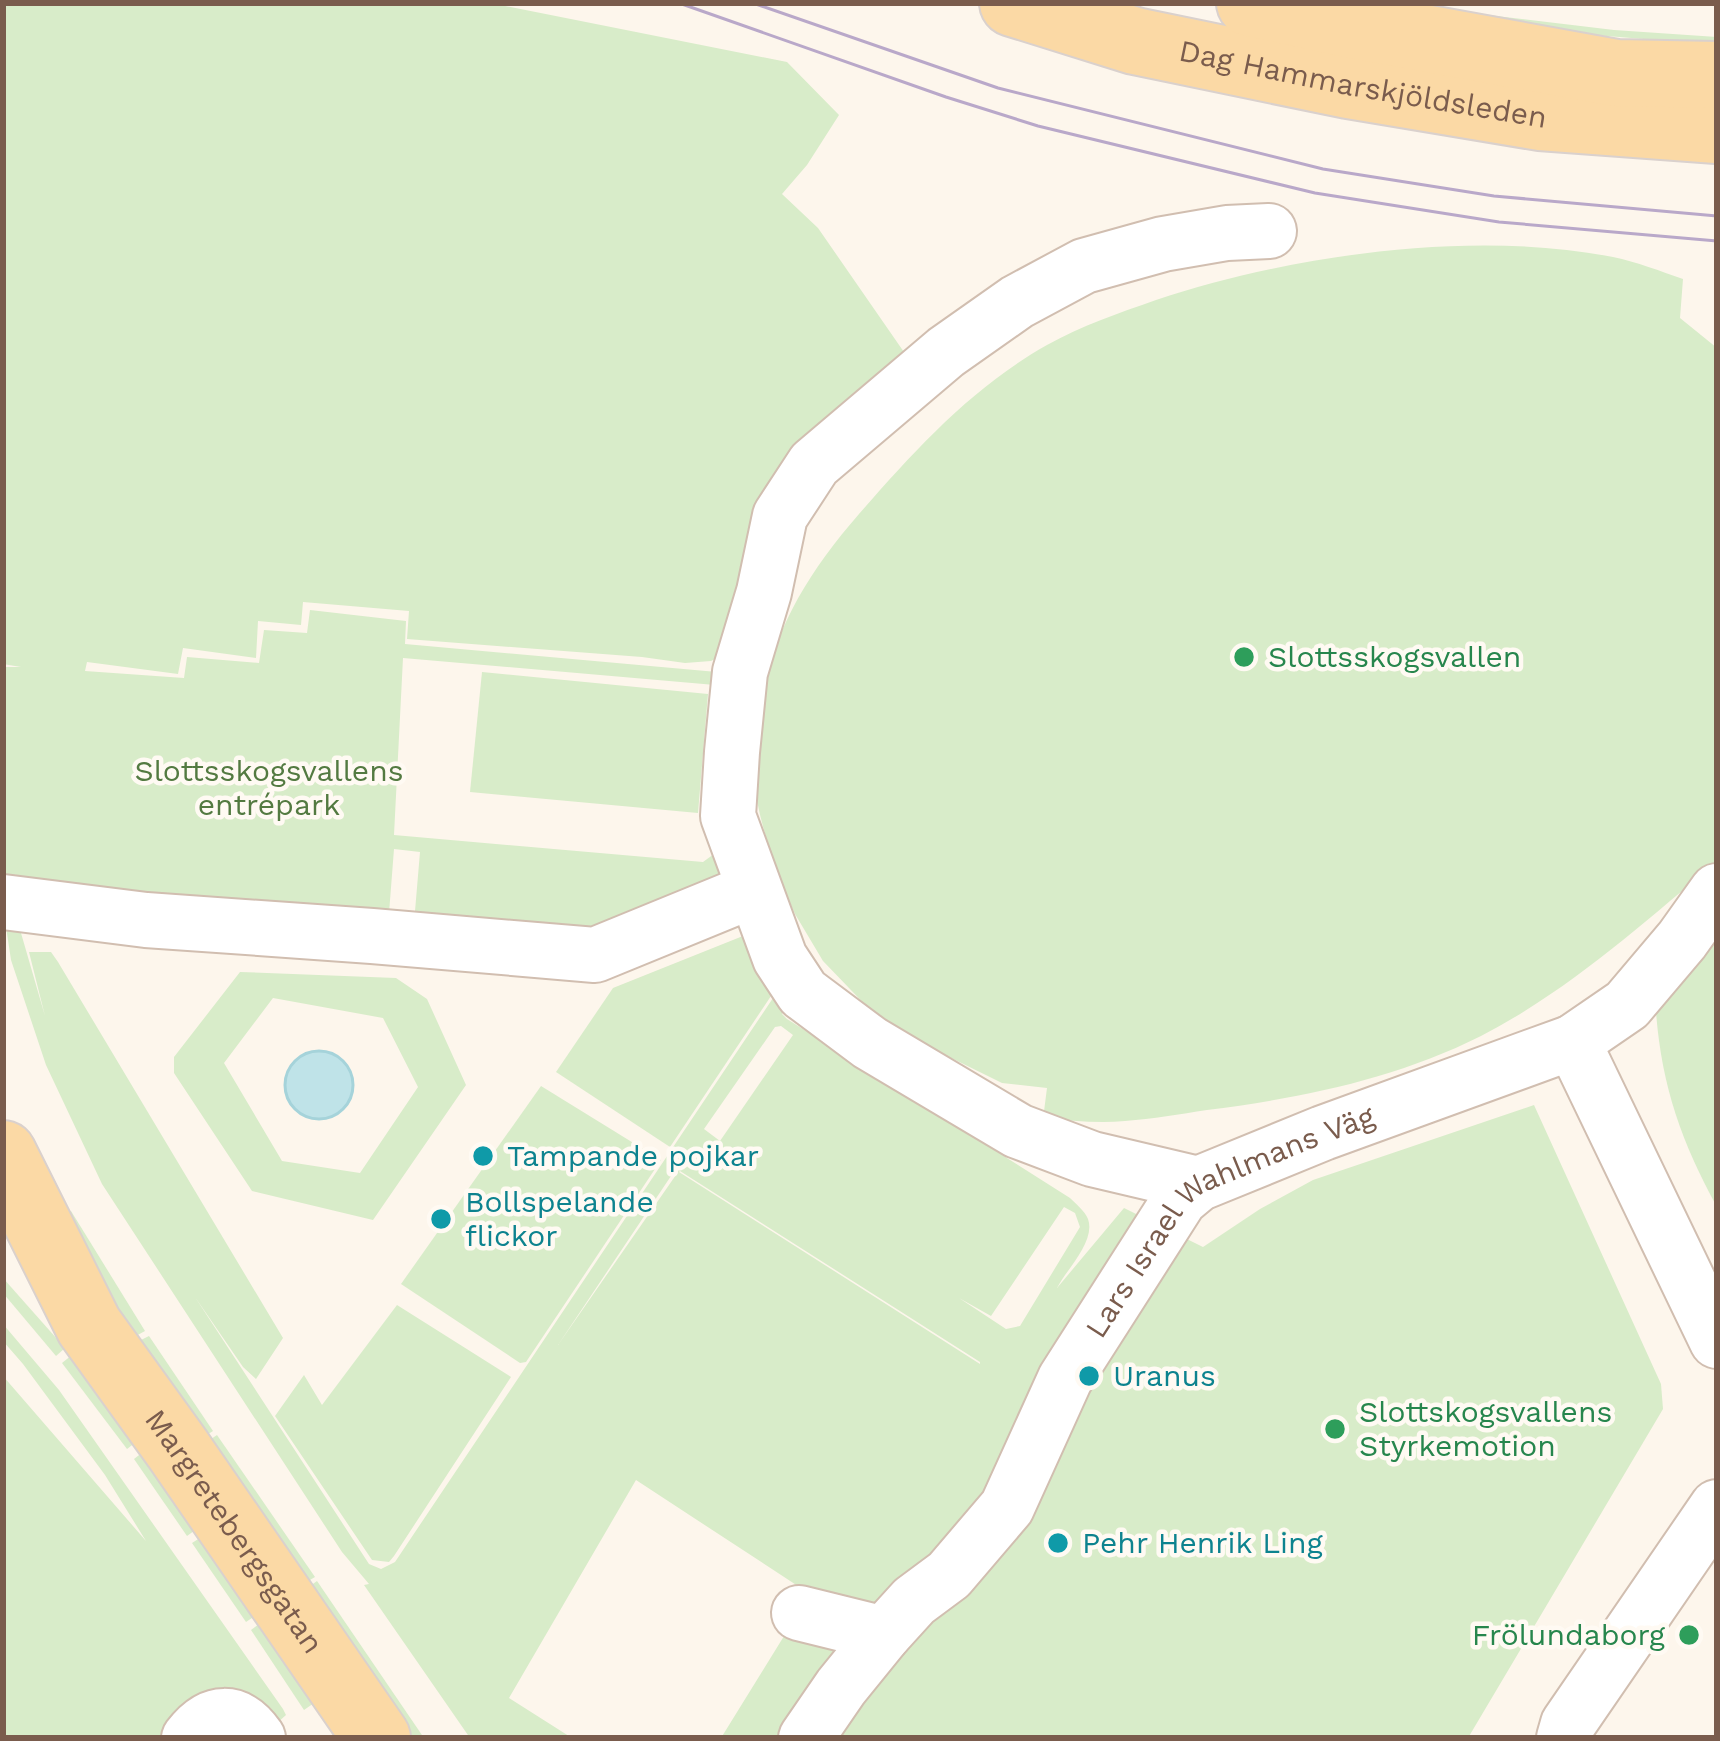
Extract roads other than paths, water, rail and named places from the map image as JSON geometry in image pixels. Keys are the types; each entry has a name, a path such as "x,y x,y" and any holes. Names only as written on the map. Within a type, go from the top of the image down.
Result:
{"main road":[{"name":"Dag Hammarskjöldsleden","path":"1013,3 1135,41 1348,86 1540,117 1717,130"},
{"name":"Dag Hammarskjöldsleden","path":"1250,3 1616,73 1717,75"},
{"name":"Margretebergsgatan","path":"3,1154 89,1326 377,1738"},
{"name":"Margretebergsgatan","path":"3,1238 89,1326"}],"lane":[{"path":"1198,1184 1092,1159 1018,1131 870,1043 803,993 780,958 728,816 740,673 780,516 814,464 946,352 1017,302 1084,266 1163,244 1269,231"},
{"path":"3,902 146,920 595,955 754,890"},
{"name":"Lars Israel Wahlmans Väg","path":"806,1738 884,1634 914,1601 949,1575 1006,1507 1066,1378 1180,1198 1198,1184 1323,1133 1574,1042 1627,1005 1717,891"},
{"path":"1574,1042 1717,1341"},
{"path":"1564,1738 1568,1724 1717,1508"},
{"path":"799,1613 884,1634"},
{"path":"189,1738 209,1719 223,1716 237,1717 258,1738"}],"water":[{"path":"319,1051 343,1061 353,1085 343,1109 319,1119 295,1109 285,1085 295,1061"}],"tram line":[{"path":"679,3 1038,126 1315,193 1499,222 1717,241"},
{"path":"753,3 998,88 1323,169 1494,196 1717,216"}],"place":[{"name":"Slottsskogsvallen","path":"1244,657"},
{"name":"Tampande pojkar","path":"483,1156"},
{"name":"Bollspelande flickor","path":"441,1219"},
{"name":"Uranus","path":"1089,1376"},
{"name":"Slottskogsvallens Styrkemotion","path":"1335,1429"},
{"name":"Pehr Henrik Ling","path":"1058,1543"},
{"name":"Frölundaborg","path":"1689,1635"}],"park label":[{"name":"Slottsskogsvallens entrépark","path":"269,788"}]}
